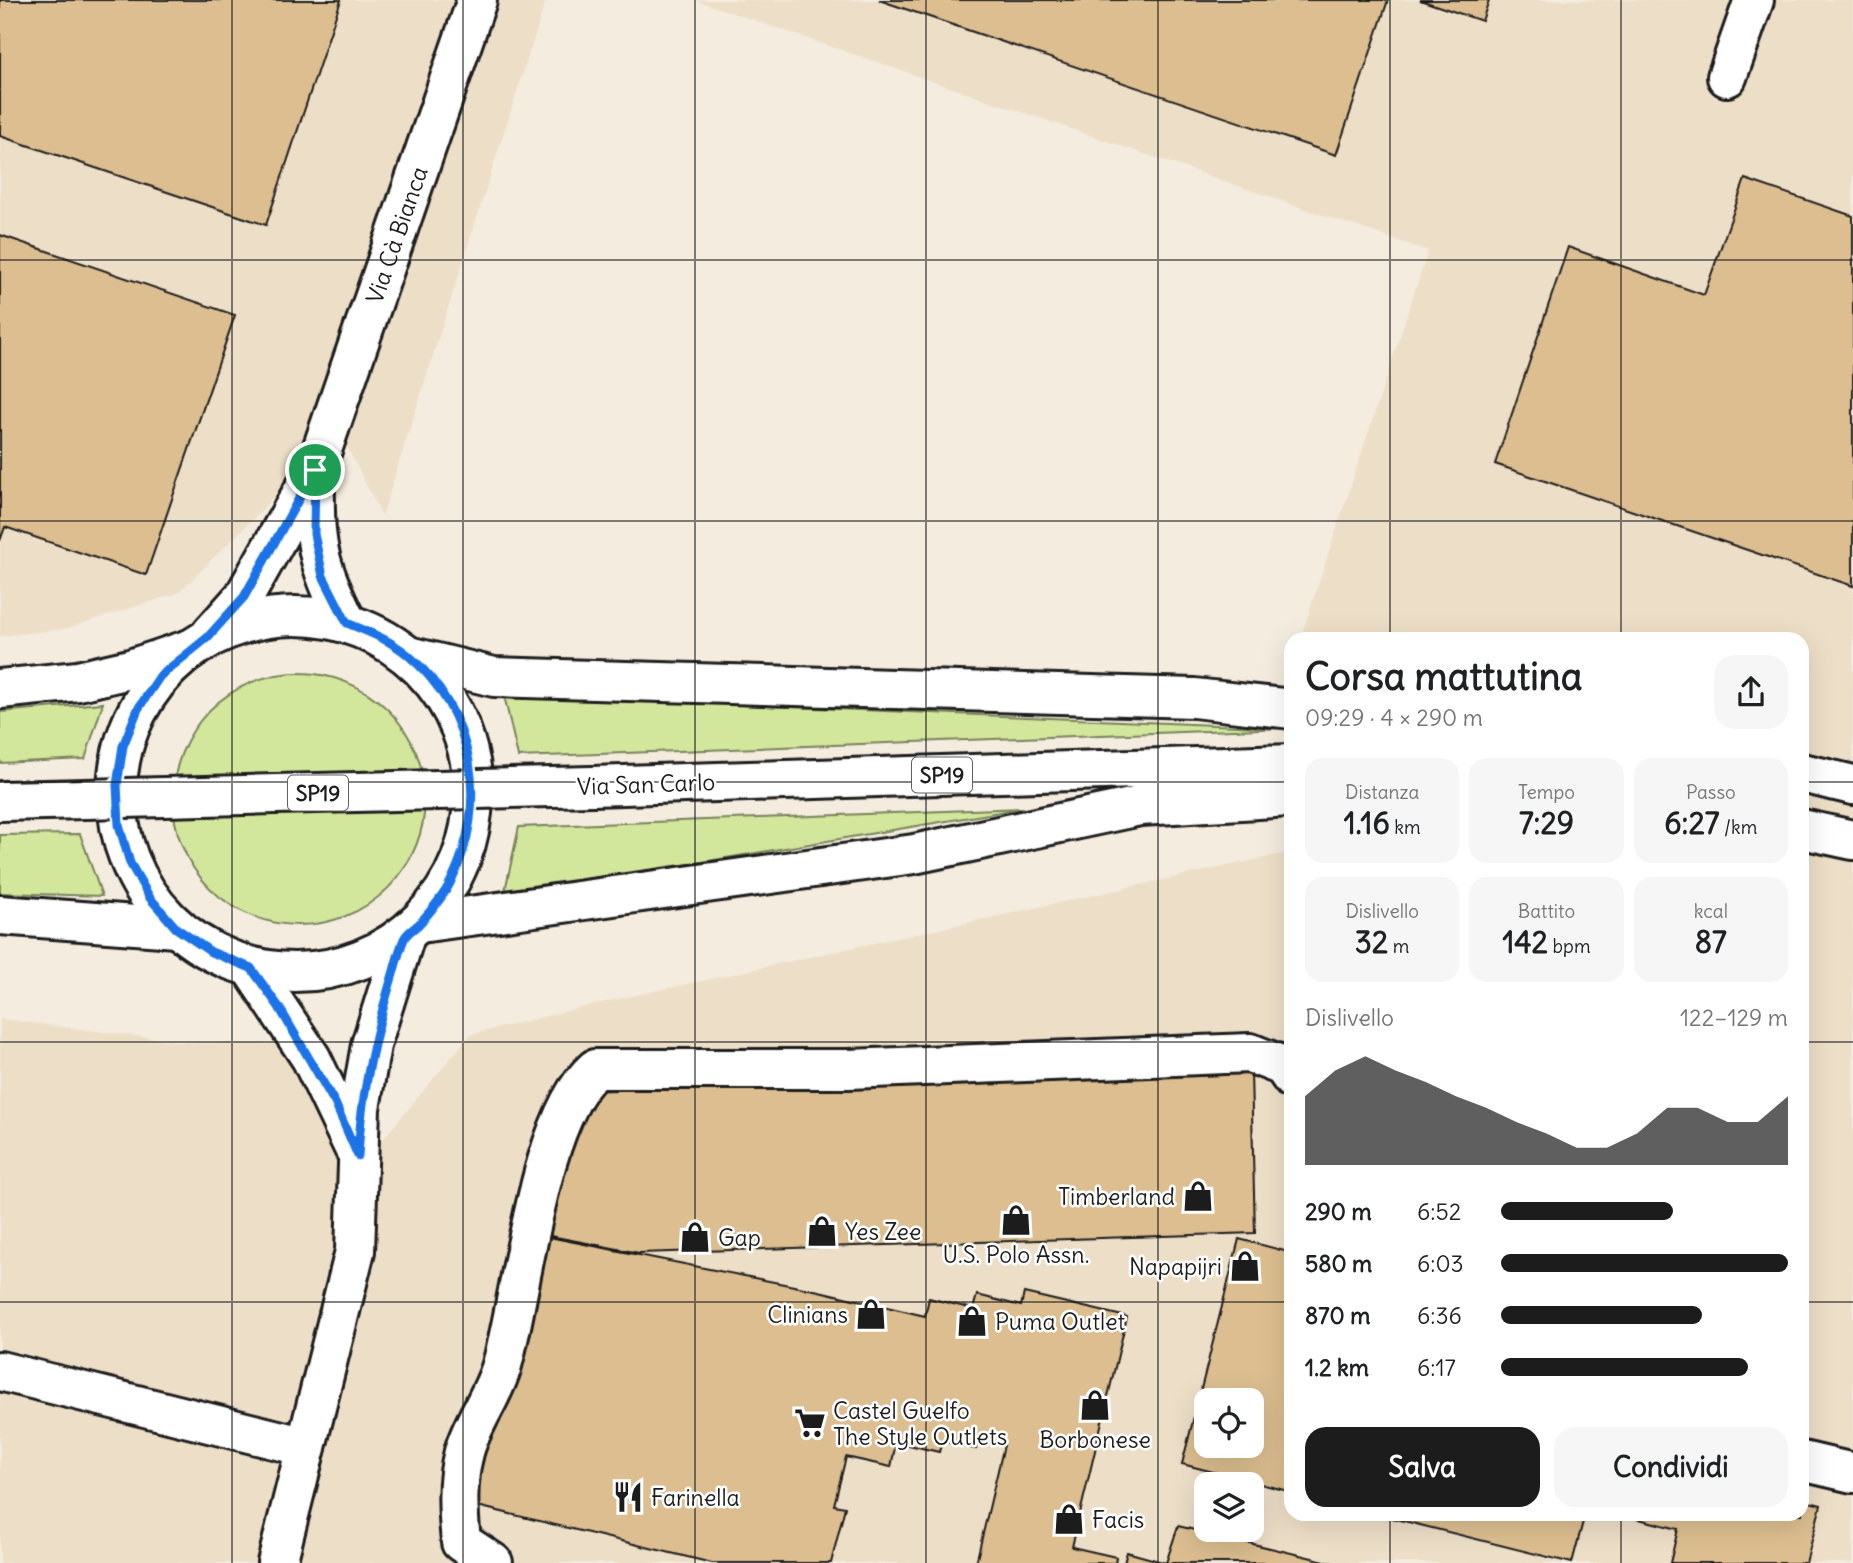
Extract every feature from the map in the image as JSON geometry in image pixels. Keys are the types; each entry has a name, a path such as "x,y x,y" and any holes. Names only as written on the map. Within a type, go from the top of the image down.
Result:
{"main road":[{"name":"Via Cà Bianca","path":"199,644 244,597 315,470 477,0"},
{"path":"1727,77 1754,0"},
{"name":"Via Cà Bianca","path":"315,470 314,534 323,576 347,623"},
{"path":"0,689 78,681 199,644 240,624 276,616 312,616 347,623 380,636 408,656 442,693 465,738 474,787 469,837 450,883 412,929 370,957 332,970 291,974 251,968 211,952 176,928 150,898 130,863 119,825 117,785 123,746 138,709 160,676 199,644"},
{"path":"408,656 494,677 1194,698 1284,708"},
{"name":"Via San Carlo","path":"0,801 1284,764"},
{"path":"1809,775 1853,785"},
{"path":"412,929 914,854 1140,806 1284,797"},
{"path":"1809,830 1853,839"},
{"path":"0,915 176,928"},
{"path":"277,1563 355,1251 360,1108 371,1045 412,929"},
{"path":"251,968 311,1058 358,1156"},
{"path":"493,1563 461,1542 457,1502 464,1452 502,1367 529,1235 561,1118 582,1081 594,1069 848,1069 1250,1053 1284,1067"},
{"path":"0,1371 306,1447"},
{"path":"1809,1463 1853,1473"}],"shaded area":[{"path":"0,0 546,0 382,516 333,419 264,508 178,593 65,629 0,636"},
{"path":"695,0 1853,0 1853,1563 0,1563 0,1019 183,1042 280,1044 374,1150 470,1035 591,1005 1284,854 1284,1521 1809,1521 1809,632 1303,632 1428,251"}],"green space":[{"path":"299,673 324,676 347,683 369,694 388,710 404,729 415,751 422,774 425,799 422,824 415,847 404,869 388,888 369,904 347,915 324,922 299,925 274,922 251,915 229,904 210,888 194,869 183,847 176,824 173,799 176,774 183,751 194,729 210,710 229,694 251,683 274,676"},
{"path":"504,695 1284,728 1284,728 518,757"},
{"path":"103,703 85,759 0,763 0,712"},
{"path":"1024,808 504,895 519,827"},
{"path":"80,834 102,896 0,893 0,835"}],"building":[{"path":"0,0 341,0 266,225 0,136"},
{"path":"879,0 1388,0 1336,155"},
{"path":"1420,0 1489,0 1482,21"},
{"path":"1745,179 1853,216 1853,586 1495,464 1568,247 1704,295"},
{"path":"0,235 235,315 146,575 5,527 0,541"},
{"path":"1251,1072 1255,1233 639,1253 540,1234 583,1091"},
{"path":"539,1235 819,1291 925,1316 929,1298 973,1309 977,1295 1021,1306 1024,1293 1127,1317 1072,1547 1116,1557 1115,1563 976,1563 1004,1445 978,1439 976,1449 942,1441 939,1452 896,1442 891,1467 846,1457 834,1505 845,1507 831,1563 712,1563 469,1504"},
{"path":"1239,1239 1284,1251 1284,1490 1264,1485 1264,1472 1213,1472 1182,1464 1194,1417 1194,1458 1264,1458 1264,1388 1201,1388"},
{"path":"1809,1502 1821,1505 1806,1563 1670,1563 1678,1529 1647,1521 1809,1521"},
{"path":"1404,1521 1583,1521 1572,1563"},
{"path":"1178,1526 1194,1530 1194,1542 1245,1542 1333,1563 1166,1563"},
{"path":"1127,1552 1166,1563 1124,1563"}],"place":[{"name":"Timberland","path":"1198,1196"},
{"name":"U.S. Polo Assn.","path":"1016,1220"},
{"name":"Yes Zee","path":"822,1231"},
{"name":"Gap","path":"695,1237"},
{"name":"Napapijri","path":"1245,1266"},
{"name":"Clinians","path":"871,1314"},
{"name":"Puma Outlet","path":"972,1321"},
{"name":"Borbonese","path":"1095,1405"},
{"name":"Castel Guelfo The Style Outlets","path":"810,1423"},
{"name":"Farinella","path":"628,1497"},
{"name":"Facis","path":"1069,1519"}],"route":[{"path":"315,470 314,534 323,576 347,623 380,636 408,656 442,693 465,738 474,787 469,837 450,883 420,923 405,936 371,1045 360,1108 358,1156 335,1103 311,1058 251,968 211,952 176,928 150,898 130,863 119,825 117,785 123,746 138,709 160,676 190,649 207,638 244,597 315,470"}]}
